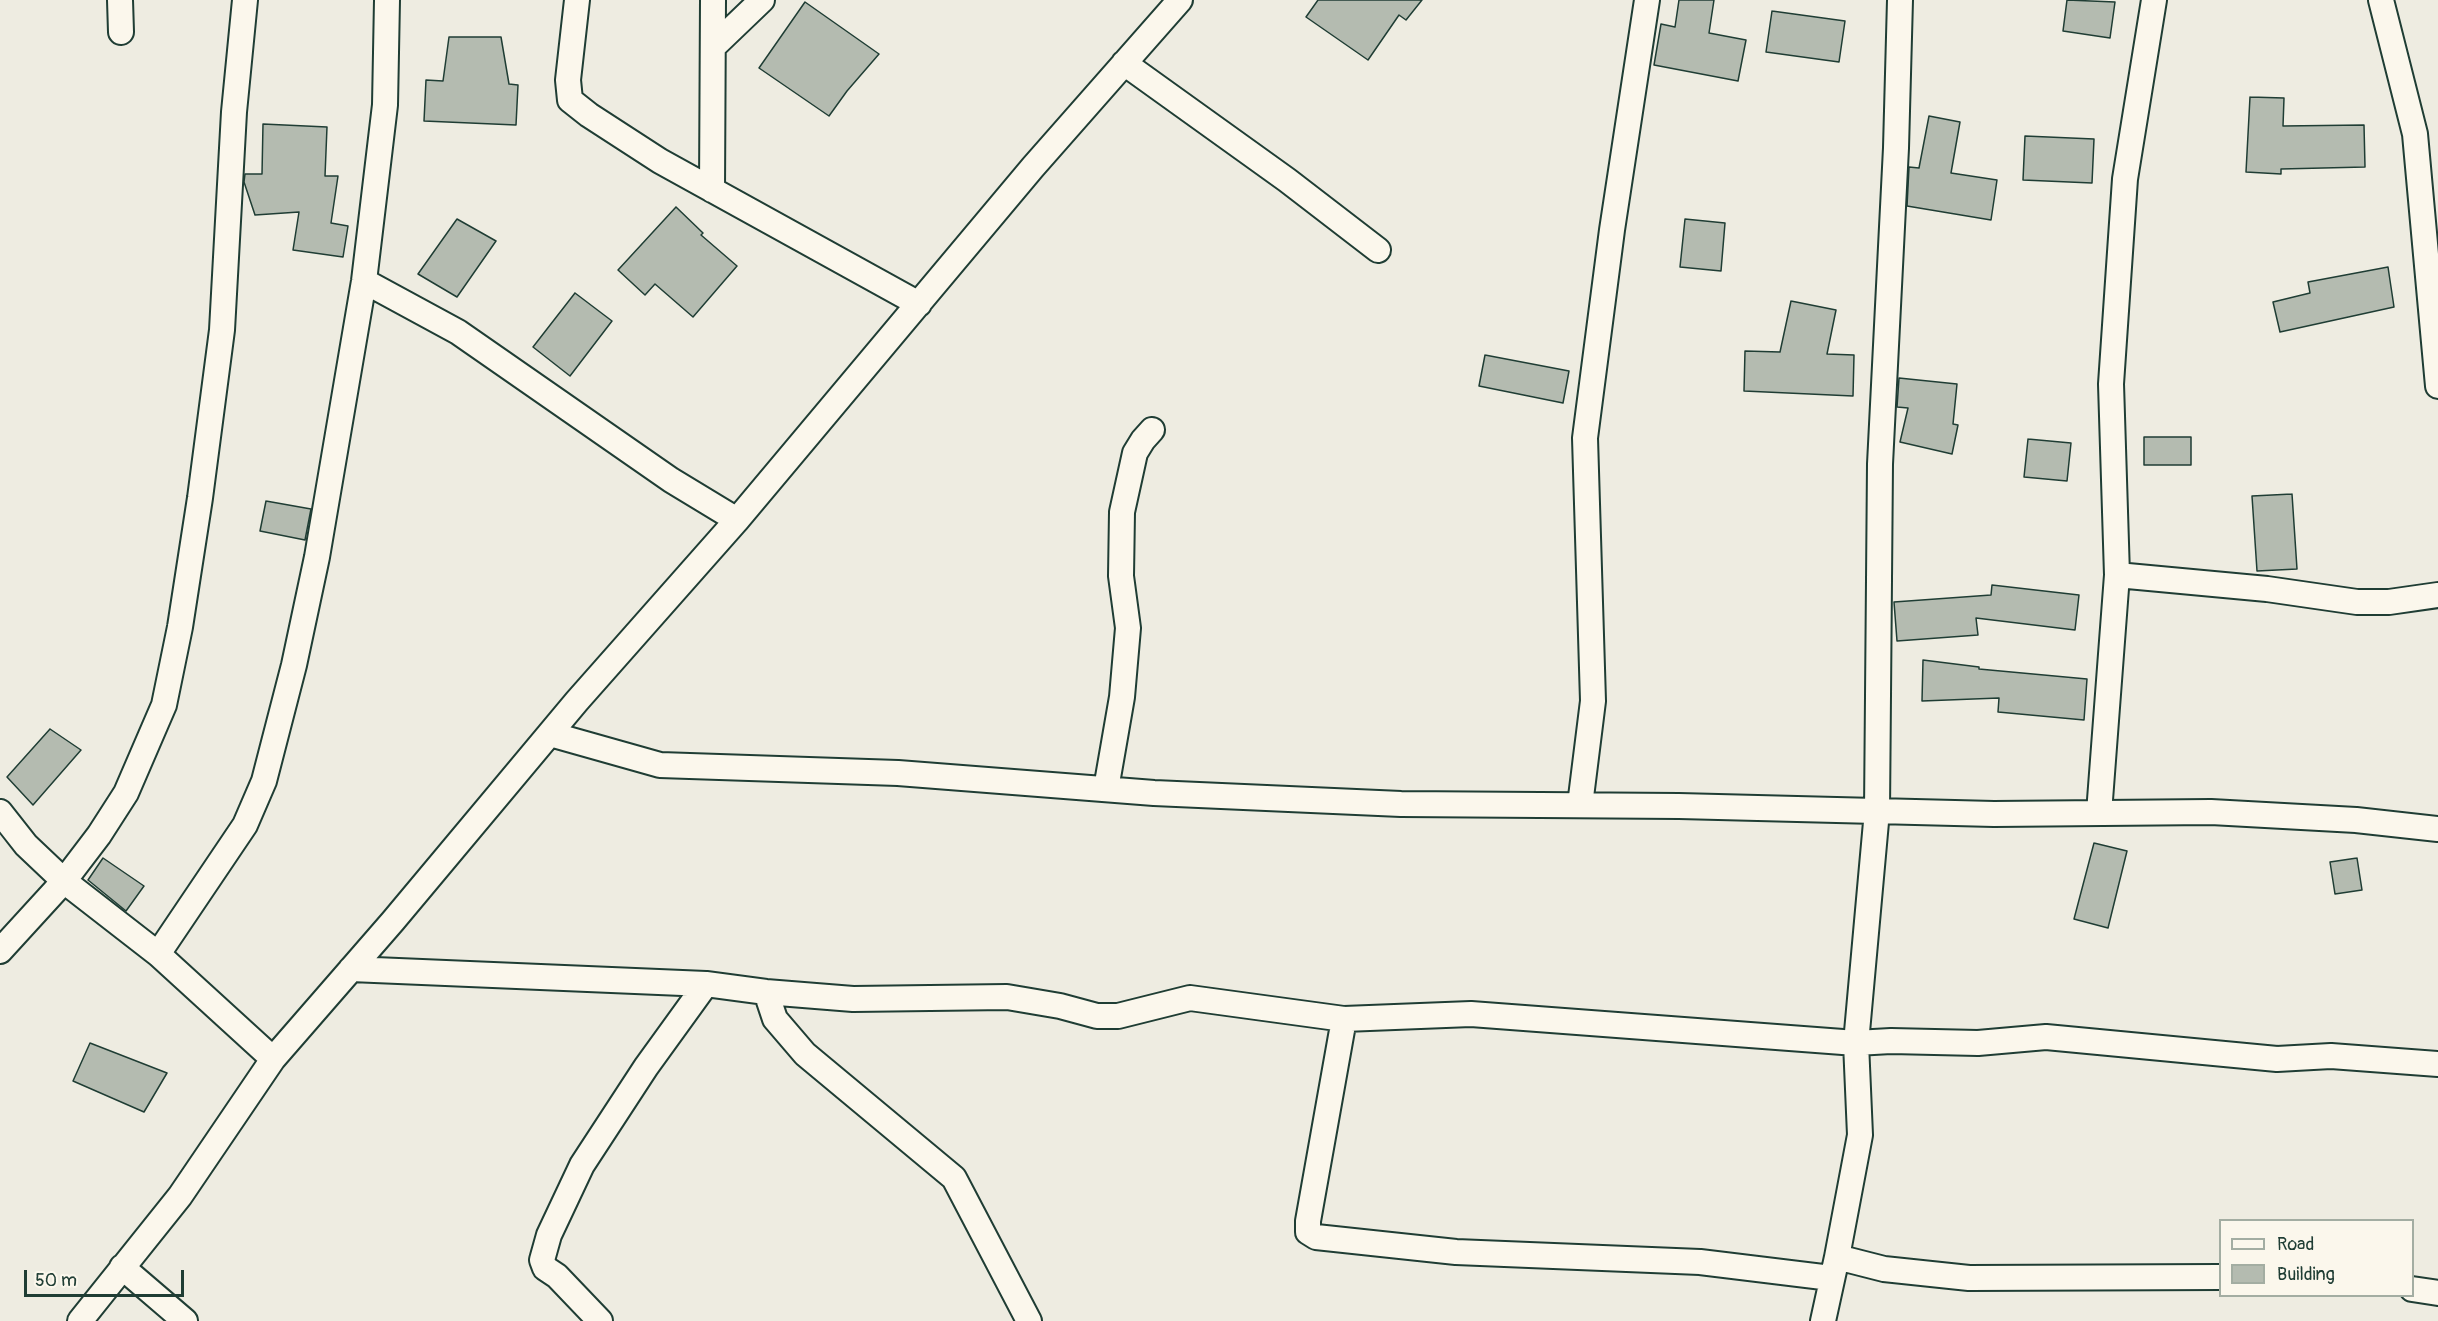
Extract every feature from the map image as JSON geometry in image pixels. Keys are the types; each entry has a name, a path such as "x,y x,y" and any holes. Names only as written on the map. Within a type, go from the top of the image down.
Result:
{"street":[{"path":"120,0 121,32"},
{"path":"0,951 64,881 126,794 164,705 180,627 200,498 222,330 234,111 246,0"},
{"path":"158,954 246,825 264,781 294,665 317,557 364,281 385,105 387,0"},
{"path":"577,0 568,80 570,100 651,155 919,303"},
{"path":"712,190 713,0"},
{"path":"714,46 762,0"},
{"path":"80,1321 180,1196 273,1059 1180,0"},
{"path":"1580,805 1593,701 1585,438 1612,230 1647,0"},
{"path":"1824,1321 1860,1135 1856,1043 1878,811 1880,465 1896,148 1900,0"},
{"path":"2099,813 2117,575 2111,384 2126,179 2154,0"},
{"path":"2381,0 2415,134 2438,386"},
{"path":"1124,63 1287,180 1378,250"},
{"path":"364,281 458,332 671,480 737,520"},
{"path":"1106,789 1122,698 1128,628 1122,576 1122,512 1136,453 1152,430"},
{"path":"2117,575 2267,589 2357,602 2389,602 2438,595"},
{"path":"550,734 660,765 898,773 1106,789 1401,804 1878,811 2211,812 2356,820 2438,829"},
{"path":"0,812 26,845 64,881 158,954 273,1059"},
{"path":"351,969 706,984 766,992 853,999 1007,997 1060,1006 1097,1016 1118,1016 1190,998 1344,1019 1471,1014 1856,1043 1892,1041 1978,1043 2046,1037 2266,1058 2331,1056 2438,1064"},
{"path":"600,1321 557,1276 545,1268 542,1260 549,1235 582,1165 646,1067 706,984"},
{"path":"766,992 775,1019 806,1054 954,1178 1029,1321"},
{"path":"1344,1019 1308,1221 1308,1232 1316,1237 1456,1252 1884,1269 1969,1278 2219,1277"},
{"path":"122,1267 185,1321"},
{"path":"2414,1289 2438,1293"}],"building":[{"path":"1318,0 1422,0 1406,20 1399,15 1368,60 1306,17"},
{"path":"1679,0 1714,0 1709,33 1746,40 1738,81 1654,65 1661,24 1675,27"},
{"path":"2067,0 2115,2 2110,38 2063,31"},
{"path":"805,2 879,54 829,116 759,68"},
{"path":"1772,11 1845,21 1839,62 1766,52"},
{"path":"449,37 501,37 509,84 518,85 516,125 424,121 426,80 443,81"},
{"path":"2250,97 2284,98 2283,126 2364,125 2365,167 2281,169 2281,174 2246,172"},
{"path":"1929,116 1960,122 1951,173 1997,180 1991,220 1907,206 1909,167 1919,168"},
{"path":"263,124 327,127 325,176 338,176 331,223 348,226 343,257 293,250 299,212 255,215 244,182 245,174 262,174"},
{"path":"2025,136 2094,139 2092,183 2023,180"},
{"path":"676,207 703,233 701,235 737,266 693,317 655,284 645,295 618,270"},
{"path":"457,219 496,241 457,297 418,274"},
{"path":"1685,219 1725,223 1721,271 1680,267"},
{"path":"2388,267 2394,307 2280,332 2273,302 2310,293 2308,282"},
{"path":"575,293 612,321 570,376 533,347"},
{"path":"1791,301 1836,310 1827,354 1854,355 1853,396 1744,391 1745,351 1780,352"},
{"path":"1485,355 1569,371 1563,403 1479,386"},
{"path":"1899,378 1957,384 1953,424 1958,425 1952,454 1900,442 1908,408 1897,407"},
{"path":"2144,437 2191,437 2191,465 2144,465"},
{"path":"2028,439 2071,443 2067,481 2024,477"},
{"path":"2292,494 2297,569 2257,571 2252,496"},
{"path":"266,501 311,509 305,540 260,531"},
{"path":"1992,585 2079,595 2075,630 1976,618 1978,635 1897,641 1894,602 1991,595"},
{"path":"1923,660 1979,667 1979,669 2087,679 2084,720 1998,712 1999,698 1922,701"},
{"path":"50,729 81,750 33,805 7,777"},
{"path":"2094,843 2127,851 2108,928 2074,919"},
{"path":"103,858 144,886 126,911 88,880"},
{"path":"2357,858 2362,890 2335,894 2330,862"},
{"path":"90,1043 167,1073 144,1112 73,1081"}]}
